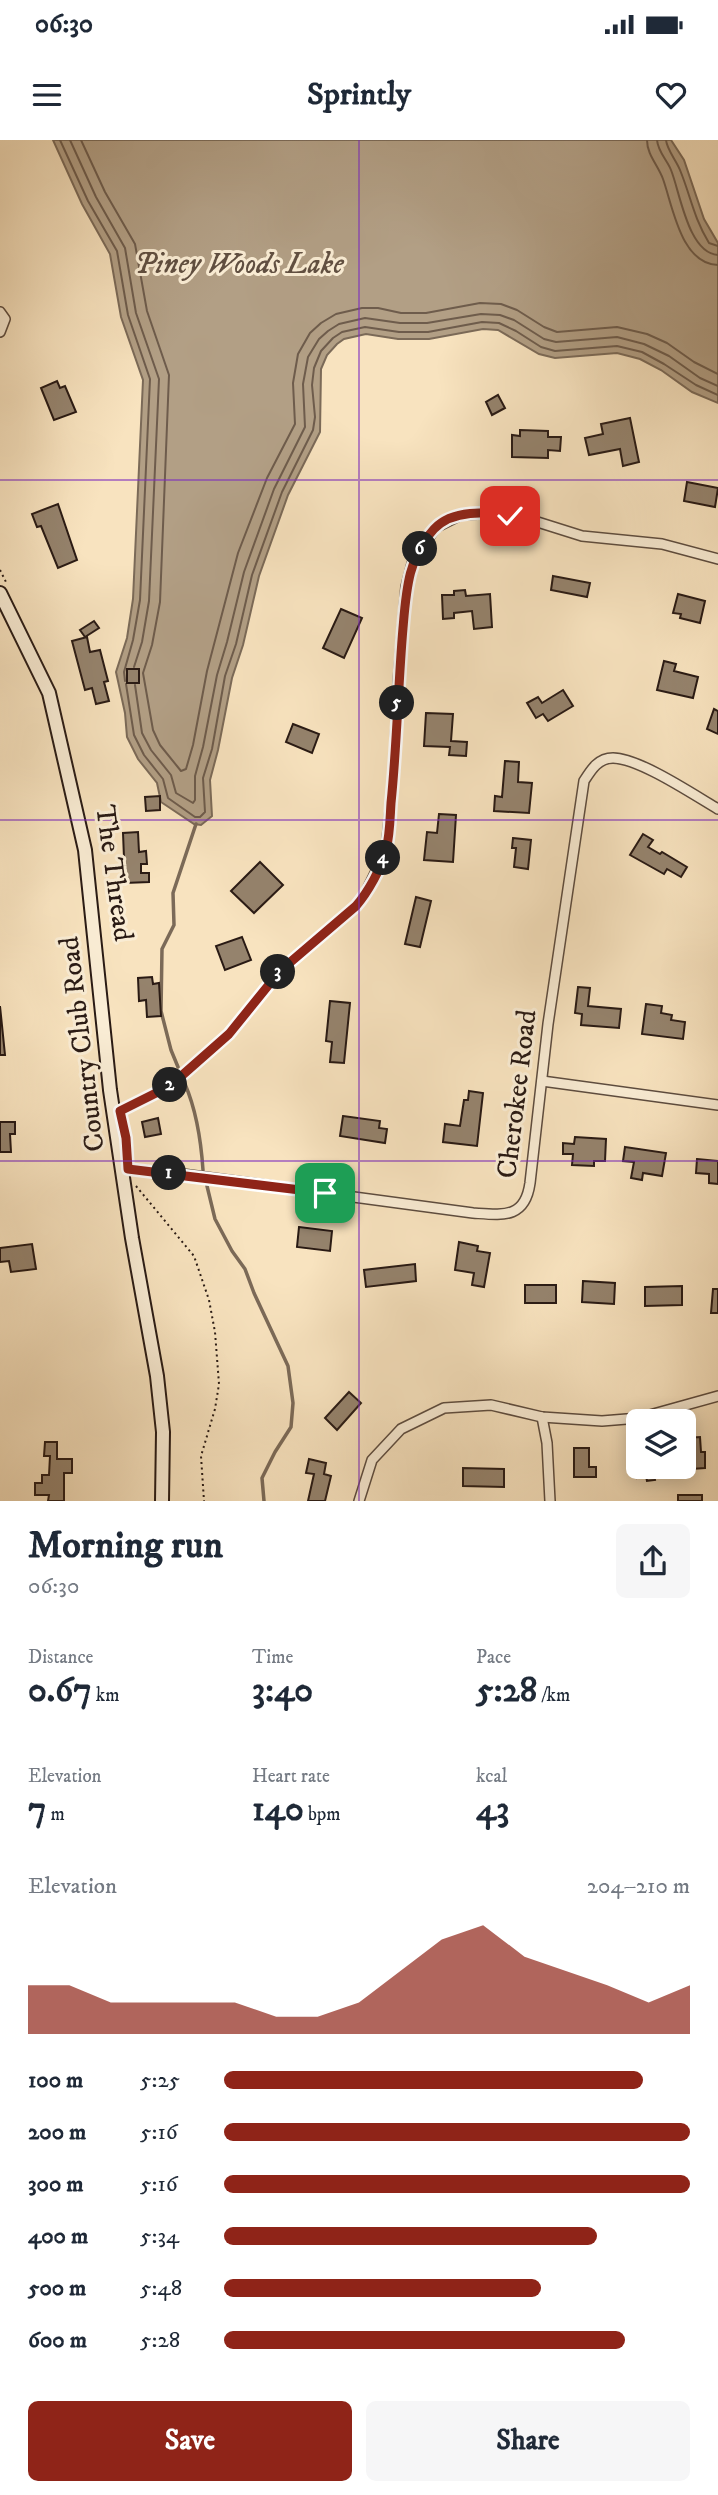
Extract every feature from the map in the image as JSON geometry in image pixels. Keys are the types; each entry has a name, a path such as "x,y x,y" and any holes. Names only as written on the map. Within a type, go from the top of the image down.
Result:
{"street":[{"path":"0,312 5,318 0,332"},
{"path":"114,1114 170,1086 223,1040 280,971 356,906 364,896 386,851 406,587 412,564 435,528 461,515 494,513 528,519 582,536 662,544 718,559"},
{"name":"Country Club Road","path":"5,591 48,693 85,850 114,1114 125,1169 132,1238 157,1377 163,1432 162,1501"},
{"name":"Cherokee Road","path":"125,1169 503,1215 523,1206 528,1197 584,781 593,766 612,758 624,760 718,809"},
{"path":"542,1081 718,1105"},
{"path":"359,1501 372,1460 379,1452 401,1429 444,1408 491,1405 542,1416 602,1421 639,1418 718,1396"},
{"path":"542,1416 547,1443 550,1501"}],"path":[{"path":"0,570 5,591"},
{"path":"125,1169 131,1180 194,1256 209,1300 215,1332 219,1384 215,1409 201,1456 204,1501"}],"water":[{"name":"Piney Woods Lake","path":"53,140 671,140 684,160 704,219 718,243 718,403 692,392 640,359 617,353 555,358 539,354 498,330 483,329 429,339 398,339 366,334 344,339 337,344 327,355 321,369 320,432 288,495 259,576 243,645 232,678 210,780 212,816 201,825 194,824 161,802 157,783 138,759 127,737 116,672 127,638 133,599 143,380 121,317 110,254 82,204"}],"building":[{"path":"57,381 60,388 65,386 76,412 54,420 41,388"},
{"path":"498,395 505,408 492,415 486,402"},
{"path":"630,418 639,462 623,466 620,449 589,455 585,438 603,434 601,424"},
{"path":"520,430 548,431 548,437 561,437 560,451 548,450 548,458 512,457 512,435 520,436"},
{"path":"687,482 718,488 715,507 684,501"},
{"path":"58,504 77,560 58,568 41,526 37,527 32,514"},
{"path":"553,576 590,583 587,597 551,590"},
{"path":"465,590 466,596 490,594 492,627 474,629 472,611 454,613 454,618 443,619 442,595 454,595 454,591"},
{"path":"678,594 705,601 700,623 680,618 681,614 673,613"},
{"path":"341,609 362,618 344,658 323,648"},
{"path":"94,621 99,628 85,637 80,630"},
{"path":"87,637 90,652 100,650 108,681 104,682 109,701 96,704 92,688 85,690 72,641"},
{"path":"664,661 676,664 674,671 698,677 693,698 657,690"},
{"path":"127,669 139,669 139,683 127,683"},
{"path":"563,690 573,706 548,721 543,714 536,718 527,703 538,697 542,703"},
{"path":"714,709 718,711 718,734 707,729"},
{"path":"426,713 453,714 451,741 467,742 466,756 449,755 450,747 424,746"},
{"path":"293,724 319,734 312,753 286,742"},
{"path":"505,761 519,762 518,782 532,783 529,813 494,811 495,796 502,797"},
{"path":"160,796 160,810 146,811 145,797"},
{"path":"439,814 456,815 453,862 424,860 427,832 437,833"},
{"path":"138,832 139,852 146,851 147,864 141,864 141,873 149,873 149,882 125,883 123,833"},
{"path":"643,834 653,840 648,847 687,867 681,877 667,869 664,874 630,855"},
{"path":"513,838 531,840 528,869 514,867 516,848 512,848"},
{"path":"260,862 283,885 254,913 231,891"},
{"path":"416,897 431,901 420,947 405,944"},
{"path":"242,937 251,960 225,970 216,946"},
{"path":"152,977 153,984 159,983 161,1016 147,1017 146,1000 139,1001 138,978"},
{"path":"578,987 590,988 588,1006 621,1009 619,1028 581,1025 582,1014 575,1013"},
{"path":"330,1001 350,1003 344,1063 330,1062 332,1042 326,1041"},
{"path":"646,1004 662,1006 661,1013 672,1015 671,1020 685,1022 683,1039 642,1034"},
{"path":"0,1006 5,1055 0,1055"},
{"path":"469,1091 483,1093 477,1146 443,1142 445,1124 460,1126 464,1100 468,1100"},
{"path":"343,1116 380,1121 379,1128 387,1129 385,1143 340,1136"},
{"path":"158,1118 161,1134 145,1137 142,1122"},
{"path":"0,1122 15,1122 15,1134 10,1134 11,1152 0,1152"},
{"path":"575,1137 606,1139 605,1161 594,1161 594,1166 572,1165 573,1154 563,1154 563,1143 574,1144"},
{"path":"625,1147 666,1153 662,1176 643,1173 642,1180 631,1178 634,1162 623,1161"},
{"path":"697,1159 718,1161 718,1184 709,1183 709,1174 696,1173"},
{"path":"299,1227 332,1231 330,1251 297,1247"},
{"path":"459,1242 478,1246 477,1251 490,1253 484,1287 472,1285 474,1273 455,1270"},
{"path":"32,1244 36,1269 11,1272 9,1261 0,1262 0,1248"},
{"path":"415,1264 416,1281 366,1287 364,1270"},
{"path":"583,1281 615,1283 614,1304 582,1302"},
{"path":"525,1285 556,1285 556,1303 525,1303"},
{"path":"682,1286 682,1305 645,1306 645,1287"},
{"path":"713,1289 718,1289 718,1313 711,1313"},
{"path":"349,1392 361,1403 337,1430 325,1418"},
{"path":"696,1437 700,1437 701,1452 705,1452 705,1468 696,1469"},
{"path":"45,1442 57,1442 57,1459 72,1459 72,1473 64,1473 64,1501 48,1501 49,1495 35,1495 35,1483 42,1483 42,1475 49,1475 50,1456 44,1456"},
{"path":"574,1448 589,1448 589,1467 596,1467 596,1477 574,1477"},
{"path":"309,1459 326,1463 324,1474 331,1476 325,1501 308,1501 314,1474 306,1473"},
{"path":"463,1468 504,1469 504,1487 463,1486"},
{"path":"678,1495 702,1495 702,1501 678,1501"}],"waterway":[{"path":"178,1067 161,1011 162,949 174,925 173,893 196,824"},
{"path":"185,1084 198,1126 203,1170"},
{"path":"207,1186 215,1219 245,1269 288,1366 293,1403 291,1427 262,1478 264,1501"}],"route":[{"path":"325,1193 128,1169 128,1152 120,1111 170,1086 229,1034 280,971 356,906 364,896 386,851 406,587 412,564 435,528 446,520 478,512 510,516"}]}
